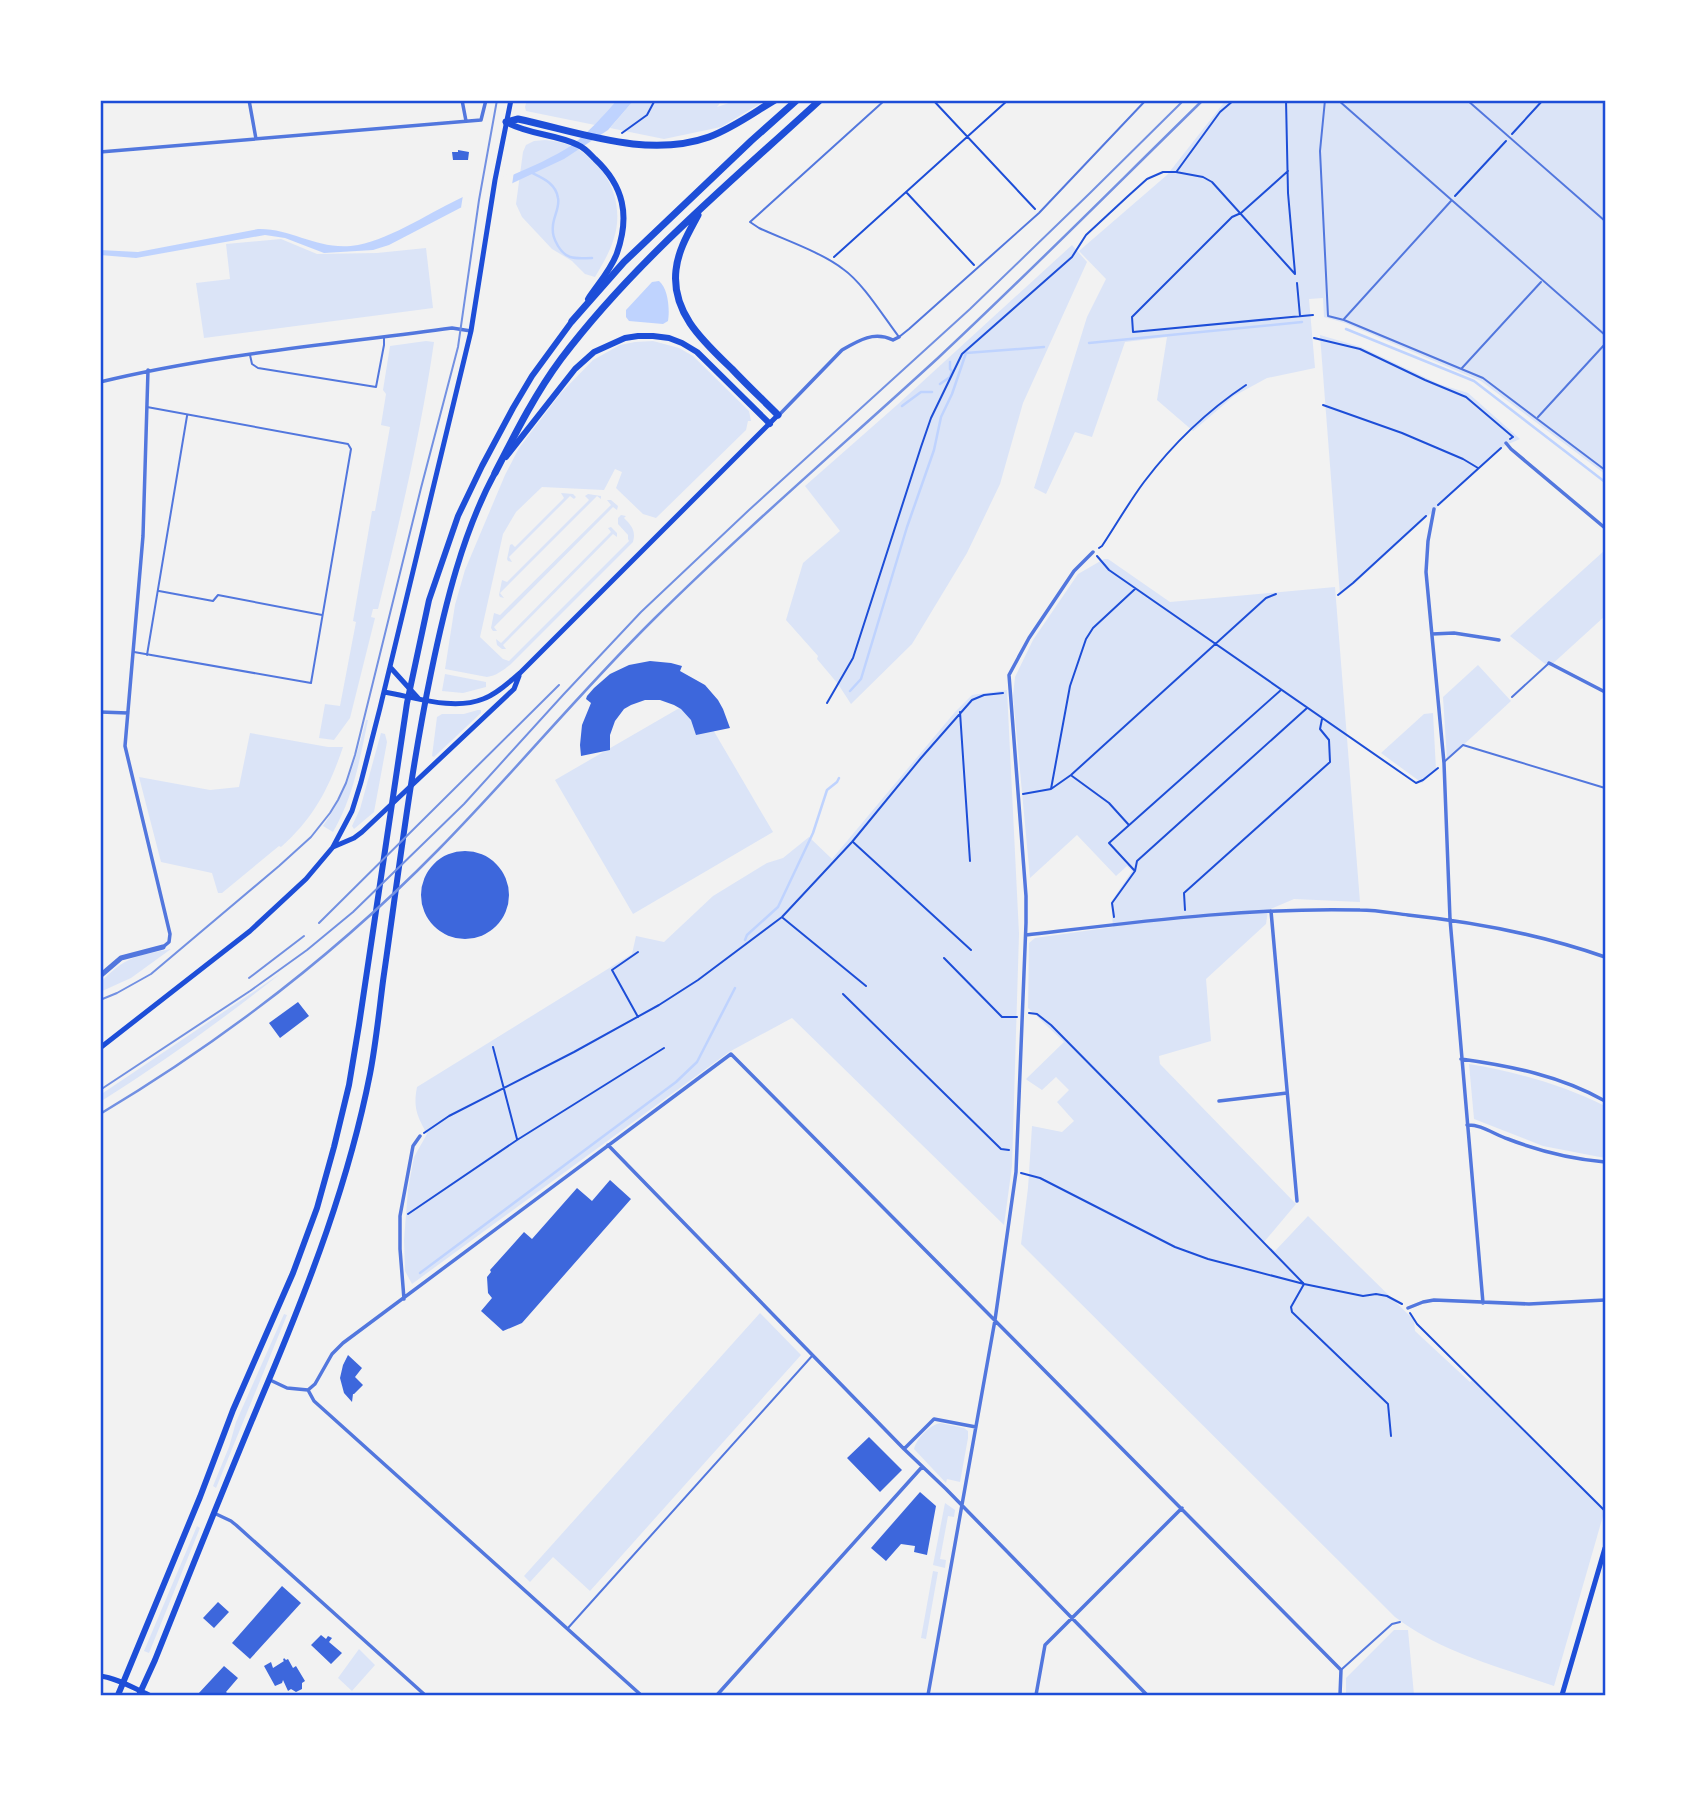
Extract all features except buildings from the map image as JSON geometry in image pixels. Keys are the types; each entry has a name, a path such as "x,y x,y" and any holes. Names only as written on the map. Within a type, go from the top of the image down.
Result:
{"highway":[{"path":"506,122 518,119 604,139 643,146 662,145 706,138 747,118 775,100"},
{"path":"572,321 624,262 797,100"},
{"path":"495,473 525,414 561,359 637,271 820,100"},
{"path":"700,211 681,247 677,261 675,284 680,304 702,340 778,415"}],"main road":[{"path":"100,1048 250,931 306,880 333,847 352,811 384,692 471,331 495,180 511,100"},
{"path":"118,1695 317,1209 349,1085 407,703 429,600 458,516 513,408 603,277 616,254 622,230 624,211 621,195 615,180 604,167 578,145 518,129 506,122"},
{"path":"140,1693 310,1279 335,1208 370,1073 417,755 446,603 474,522 495,473 575,369 594,352 625,338 645,335 662,337 689,347 704,358 770,424"},
{"path":"384,692 460,704 486,699 520,673 778,415"},
{"path":"390,667 418,698"},
{"path":"333,847 354,838 405,792 514,689 520,673"},
{"path":"1562,1695 1605,1548"},
{"path":"100,1676 149,1695"}],"street":[{"path":"249,100 256,139"},
{"path":"462,100 466,121"},
{"path":"100,152 481,120 486,100"},
{"path":"100,382 148,370 250,355 452,328 471,331"},
{"path":"778,415 842,350 870,336 884,336 893,340 899,337"},
{"path":"100,976 121,958 163,947 170,939 125,746 143,536 148,370"},
{"path":"1506,443 1605,528"},
{"path":"1434,509 1426,572 1444,763 1450,919 1483,1303"},
{"path":"928,1695 996,1320 1016,1172 1026,896 1009,675 1029,638 1074,571 1093,552"},
{"path":"1432,634 1454,633 1499,640"},
{"path":"1549,663 1605,692"},
{"path":"100,712 128,713"},
{"path":"1026,935 1186,917 1271,911 1362,910 1450,919 1560,943 1605,957"},
{"path":"1271,911 1297,1201"},
{"path":"308,1390 332,1354 343,1343 731,1054 1341,1670 1340,1695"},
{"path":"1461,1059 1528,1071 1558,1080 1605,1101"},
{"path":"1219,1101 1287,1093"},
{"path":"1467,1125 1474,1125 1534,1148 1605,1162"},
{"path":"404,1299 400,1216 410,1158 413,1146 420,1136"},
{"path":"608,1145 1147,1695"},
{"path":"1408,1308 1423,1301 1434,1300 1542,1304 1605,1300"},
{"path":"269,1380 287,1388 308,1390"},
{"path":"308,1390 314,1401 641,1695"},
{"path":"904,1449 934,1419 976,1427"},
{"path":"717,1695 922,1467"},
{"path":"1036,1695 1045,1645 1182,1508"},
{"path":"214,1513 236,1525 425,1695"}],"lane":[{"path":"884,100 750,222 830,260 845,270 859,284 899,337 1039,213 1146,100"},
{"path":"1325,100 1320,151 1328,316 1344,320 1483,378 1605,470"},
{"path":"1338,100 1605,335"},
{"path":"1467,100 1605,221"},
{"path":"1344,320 1452,200"},
{"path":"1461,369 1542,281"},
{"path":"250,355 252,364 258,368 376,387 384,337"},
{"path":"1537,418 1605,344"},
{"path":"133,652 311,683 351,446 147,407"},
{"path":"147,655 187,415"},
{"path":"158,591 213,601 218,595 323,615"},
{"path":"1512,697 1549,663"},
{"path":"1444,763 1464,744 1605,788"},
{"path":"567,1629 813,1355"},
{"path":"1341,1670 1392,1624 1400,1622"}],"path":[{"path":"621,134 647,115 655,100"},
{"path":"933,100 1039,213"},
{"path":"830,260 1008,100"},
{"path":"1177,172 1220,112 1234,100"},
{"path":"827,703 853,658 931,418 962,354 1072,257 1086,235 1147,179 1163,172 1177,172 1212,182 1295,274 1288,193 1286,100"},
{"path":"1452,200 1543,100"},
{"path":"1288,171 1241,214 1232,217 1132,317 1133,332 1312,315"},
{"path":"907,192 978,268"},
{"path":"1297,283 1300,317"},
{"path":"1314,338 1360,349 1466,397 1513,437"},
{"path":"1246,385 1221,402 1162,460 1102,546 1093,552 1109,570 1416,783 1444,763"},
{"path":"1323,405 1463,458 1479,469"},
{"path":"1051,789 1070,686 1086,639 1093,628 1136,588"},
{"path":"1018,795 1051,789 1070,775 1266,598 1276,594"},
{"path":"1135,871 1109,843 1282,689"},
{"path":"420,1136 449,1116 638,1018 698,980 782,917 852,842 972,700 984,695 1010,693"},
{"path":"1114,924 1112,903 1135,871 1137,861 1308,708"},
{"path":"960,712 970,861"},
{"path":"1186,917 1184,893 1330,762 1329,740 1320,729 1323,718"},
{"path":"1070,775 1109,803 1129,825"},
{"path":"852,842 971,950"},
{"path":"782,917 866,986"},
{"path":"638,952 612,970 638,1018"},
{"path":"944,958 1002,1017 1037,1014 1051,1025 1304,1284"},
{"path":"843,994 1001,1149 1017,1150"},
{"path":"493,1046 517,1140"},
{"path":"400,1216 410,1213 517,1140 664,1048"},
{"path":"1016,1172 1040,1178 1175,1247 1208,1259 1304,1284 1363,1296 1387,1296 1408,1308 1416,1324 1605,1511"},
{"path":"1304,1284 1291,1307 1292,1312 1388,1404 1391,1436"}],"shaded area":[{"path":"527,100 617,100 595,125 526,111"},
{"path":"634,100 722,100 717,107 738,100 766,100 721,127 664,139 610,128"},
{"path":"1226,100 1605,100 1605,474 1481,381 1345,323 1324,317 1323,298 1309,299 1315,368 1267,378 1234,396 1193,431 1157,400 1167,337 1125,342 1092,437 1075,432 1046,494 1034,488 1087,317 1106,279 1079,251 1167,175"},
{"path":"545,140 569,145 588,156 605,175 611,187 617,225 606,258 595,277 585,274 572,261 552,249 522,217 516,204 526,145"},
{"path":"281,239 317,254 377,253 426,248 433,308 204,338 196,283 230,279 226,244"},
{"path":"1072,245 1087,262 1023,403 1000,484 967,553 912,644 851,704 817,659 818,656 786,620 803,563 840,531 805,486"},
{"path":"1320,335 1361,347 1439,384 1468,393 1520,439 1504,446 1340,595"},
{"path":"653,341 679,348 693,356 749,411 751,421 748,421 746,430 656,518 643,514 616,488 622,472 615,469 604,490 542,487 516,512 503,534 480,637 503,659 509,661 629,541 628,535 618,524 621,515 626,516 624,518 633,529 633,542 503,670 487,677 445,669 455,605 465,570 519,448 560,394 593,360 620,345"},
{"path":"434,342 416,443 378,609 373,609 371,617 375,618 350,718 334,740 319,738 325,704 340,706 356,622 353,621 372,511 375,511 390,427 381,425 390,346"},
{"path":"561,493 573,494 576,497 574,499 570,496 509,557 512,562 508,561 510,545 515,547 564,498"},
{"path":"588,494 601,496 601,499 597,496 500,593 504,598 500,597 499,595 502,580 507,582 589,500 585,496"},
{"path":"607,500 618,506 617,510 613,507 494,627 497,631 493,631 491,628 494,613 500,615 611,505"},
{"path":"611,527 617,537 613,534 503,645 506,649 497,645 496,639 501,643 611,532 608,528"},
{"path":"1605,550 1605,616 1549,667 1510,636"},
{"path":"1108,559 1170,602 1335,587 1360,902 1294,899 1268,910 1266,924 1206,979 1211,1041 1159,1056 1160,1064 1296,1204 1264,1242 1275,1251 1308,1216 1414,1320 1415,1331 1470,1382 1473,1379 1605,1509 1554,1686 1451,1649 1395,1617 1021,1244 1032,1126 1062,1132 1074,1121 1057,1102 1069,1090 1056,1077 1042,1090 1026,1079 1064,1042 1028,1008 1029,943 1035,938 1113,927 1111,902 1132,871 1127,866 1116,876 1077,835 1030,878 1013,696 1015,677 1033,640 1078,574"},
{"path":"1478,665 1511,701 1447,760 1443,697"},
{"path":"445,674 486,682 486,687 463,693 442,691"},
{"path":"1007,690 1019,934 1012,1166 1004,1225 792,1018 729,1052 412,1284 405,1271 404,1240 408,1189 414,1157 427,1134 417,1112 417,1087 632,954 636,936 664,942 713,896 767,863 783,858 809,837 832,859 972,695"},
{"path":"695,699 773,832 633,914 555,780"},
{"path":"481,710 481,713 432,756 437,717 442,714 464,714"},
{"path":"1433,713 1436,770 1422,783 1381,753 1424,714"},
{"path":"366,720 355,778 346,806 333,832 323,826 345,787"},
{"path":"250,733 328,747 343,747 326,789 303,825 281,847 222,893 218,893 212,873 161,862 139,777 210,790 239,787"},
{"path":"381,733 385,734 387,742 374,812 354,829 352,826 360,809"},
{"path":"171,949 131,978 100,992 100,983 125,962"},
{"path":"280,974 191,1041 100,1102 100,1095"},
{"path":"1469,1064 1539,1080 1605,1106 1605,1158 1543,1146 1474,1119"},
{"path":"760,1313 801,1355 590,1591 553,1557 530,1582 524,1576"},
{"path":"284,1314 287,1315 216,1488 213,1486 236,1422"},
{"path":"940,1423 968,1431 960,1482 947,1479 946,1483 914,1449 924,1433"},
{"path":"945,1503 955,1510 954,1517 948,1516 940,1559 946,1560 945,1568 933,1565"},
{"path":"197,1526 200,1528 149,1653 144,1651"},
{"path":"933,1571 938,1572 926,1639 921,1638"},
{"path":"1394,1630 1408,1630 1414,1695 1346,1695 1346,1678"},
{"path":"359,1649 375,1665 352,1691 338,1678"}],"water":[{"path":"617,100 634,100 608,130 564,159 389,245 373,250 324,253 285,238 265,235 136,258 100,255 100,250 138,252 258,229 283,232 331,245 371,242 560,152 584,135"},
{"path":"659,281 668,299 668,321 663,324 629,321 626,310 652,282"}],"pier":[{"path":"514,171 512,185 461,208 463,195"}],"waterway":[{"path":"530,172 548,182 557,193 558,204 553,231 561,251 573,258 592,258"},
{"path":"1089,343 1302,322"},
{"path":"1346,329 1474,381 1605,482"},
{"path":"850,691 861,679 907,527 934,450 941,417 966,353 1044,347"},
{"path":"940,384 950,377 950,362"},
{"path":"902,406 921,392 932,392"},
{"path":"745,940 747,935 778,907 813,833 827,790 839,778"},
{"path":"420,1273 676,1082 697,1062 735,988"}],"tram line":[{"path":"100,1000 151,974 279,866 311,837 330,813 346,783 458,347 479,200 497,100"},
{"path":"100,1090 250,991 307,950 353,912 464,804 641,612 970,309 1184,100"},
{"path":"319,923 559,685"},
{"path":"249,978 304,936"}],"railway":[{"path":"100,1114 190,1056 277,993 400,888 654,619 759,519 972,326 1203,100"}]}
